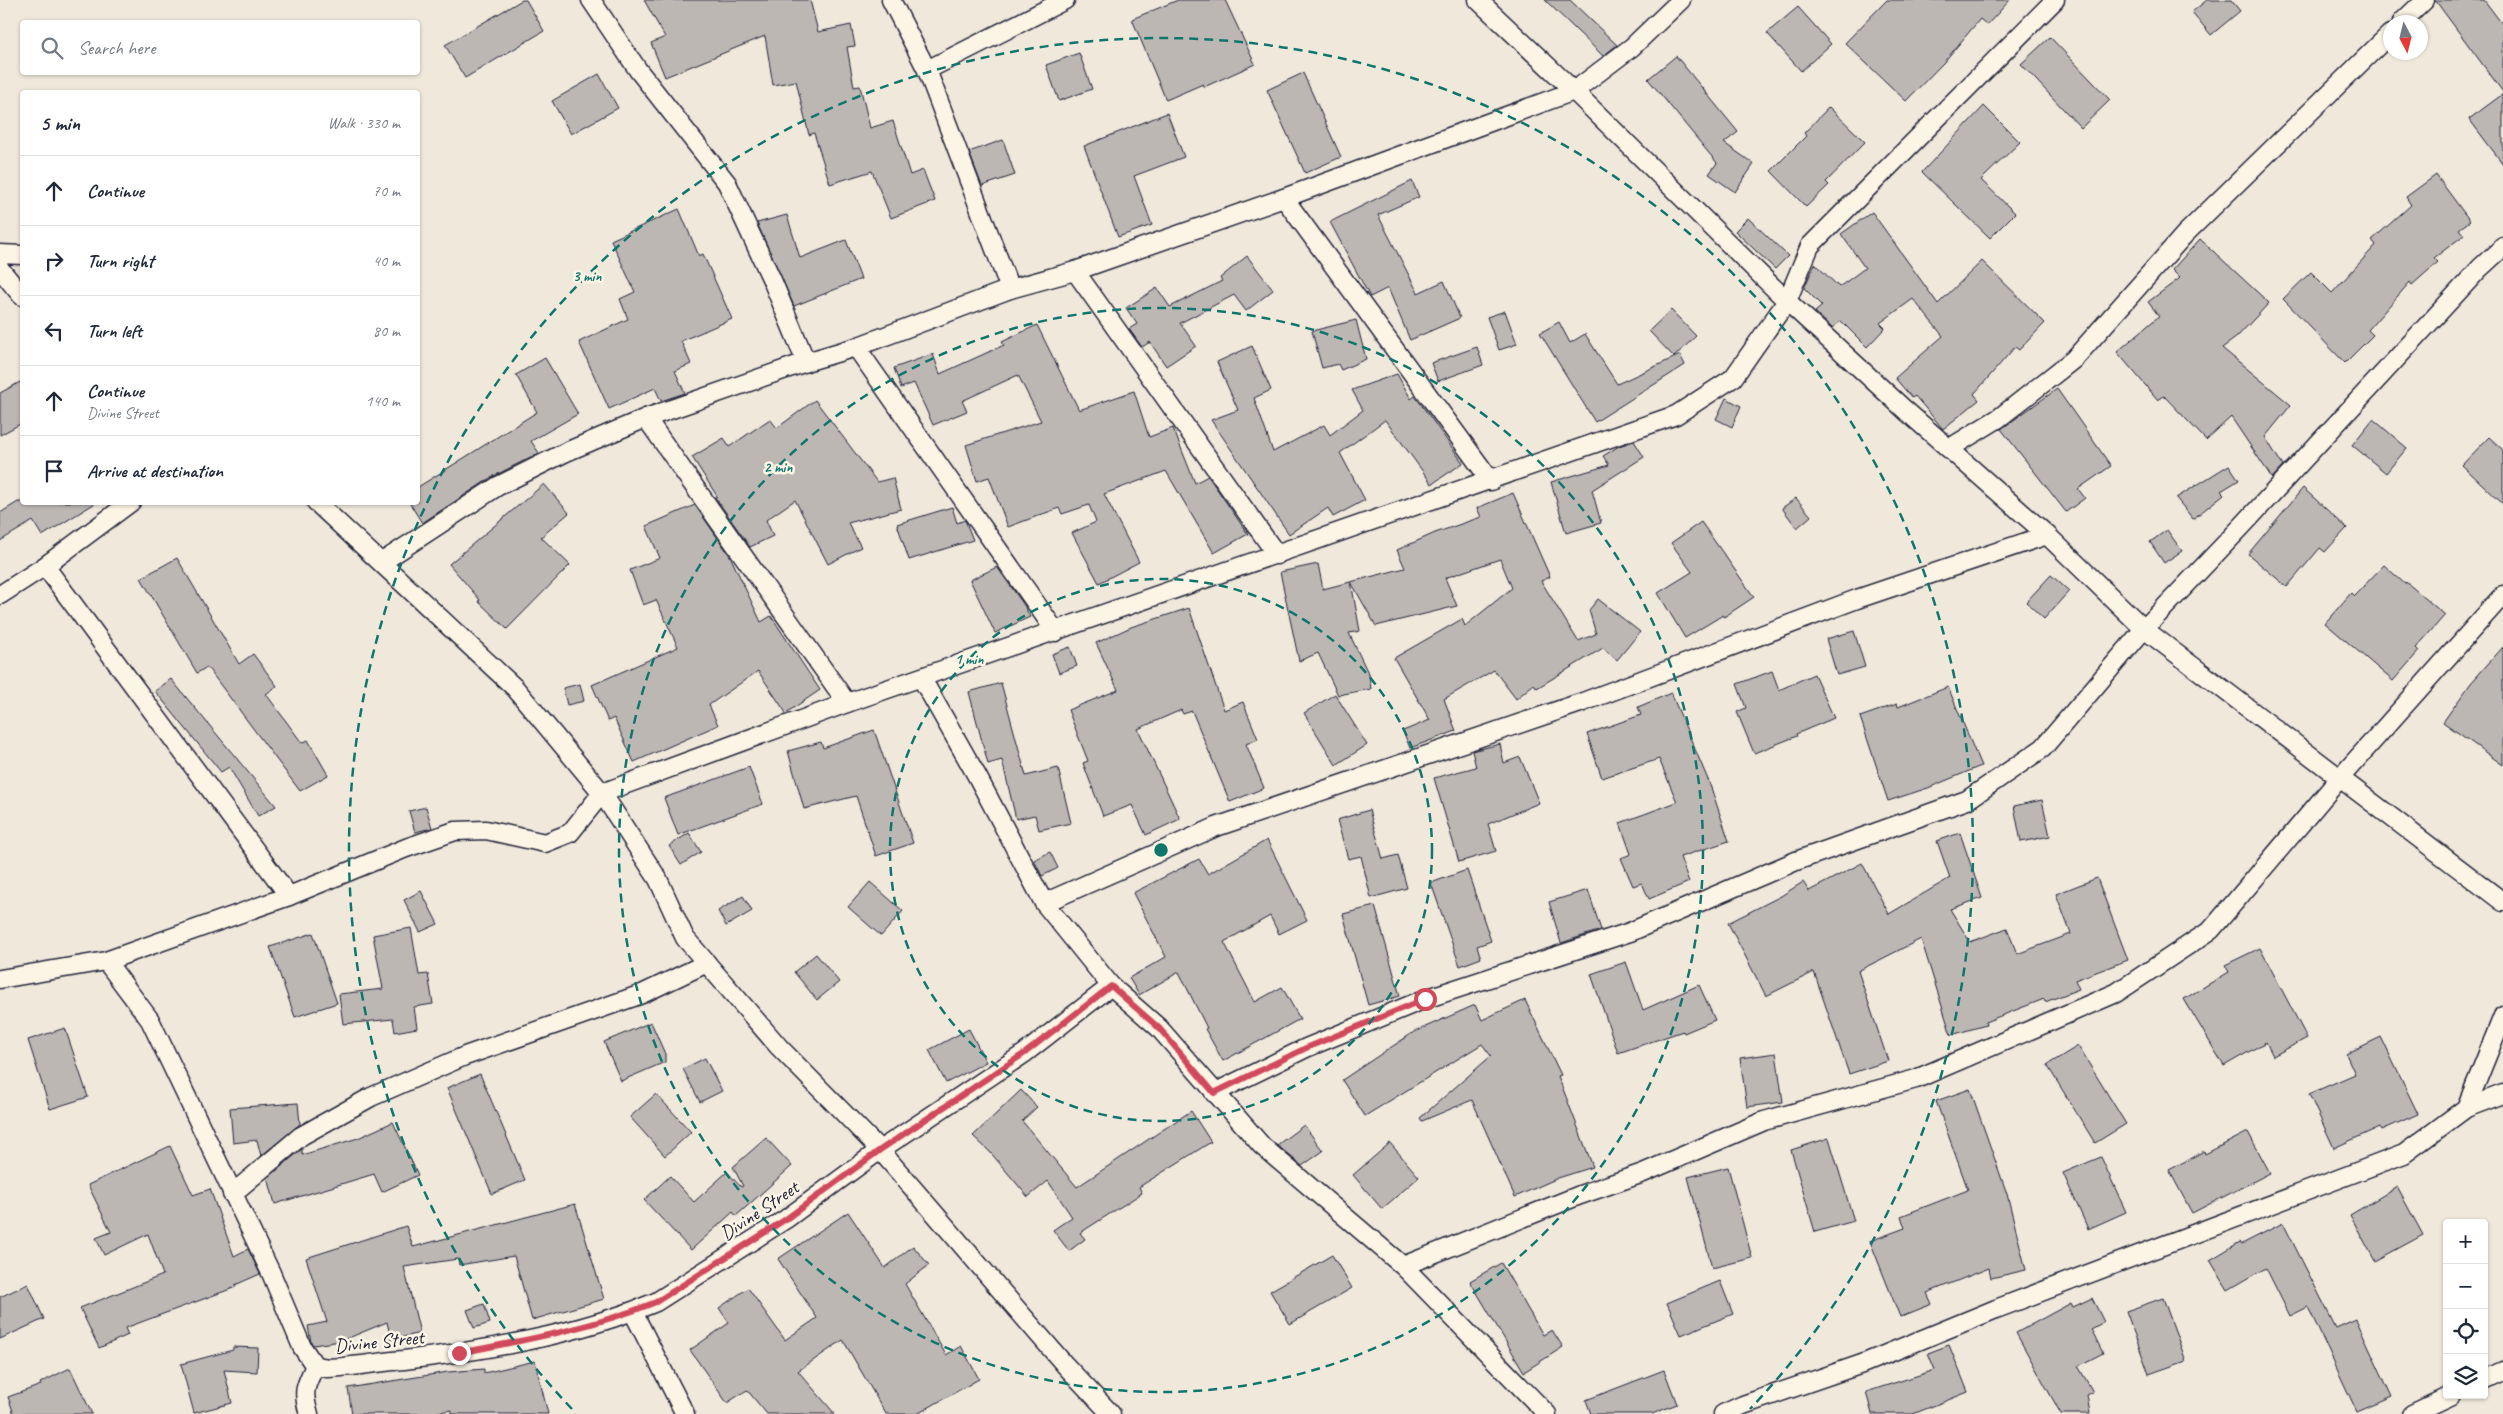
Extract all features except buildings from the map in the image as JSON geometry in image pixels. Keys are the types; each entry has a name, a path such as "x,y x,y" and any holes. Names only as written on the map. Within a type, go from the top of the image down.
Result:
{"street":[{"path":"591,0 638,70 727,183 772,280 806,362"},
{"path":"892,0 926,70 1010,289"},
{"path":"926,70 1066,0"},
{"path":"1478,0 1574,91 1787,301 2046,535 2144,629 2503,902"},
{"path":"382,562 498,486 566,452 646,418 806,362 856,347 1010,289 1075,271 1284,198 1574,91 1632,47 1681,0"},
{"path":"0,979 106,962 289,896 455,831 486,830 545,844 570,833 602,793 847,703 922,679 1676,415 1734,378 1787,301 1810,246 2055,0"},
{"path":"2409,15 2425,0"},
{"path":"1950,448 1999,418 2074,359 2185,234 2383,41"},
{"path":"1284,198 1491,481"},
{"path":"1214,1093 1306,1048 1425,999 1630,932 1796,861 1967,800 2043,748 2144,629 2244,524 2480,268 2503,246"},
{"path":"0,254 20,254"},
{"path":"0,269 20,294"},
{"path":"1075,271 1277,555"},
{"path":"856,347 1056,632"},
{"path":"646,418 847,703"},
{"path":"0,595 45,566 127,505"},
{"path":"319,505 515,688 602,793 658,879 685,938 779,1047 880,1150 1059,1358 1111,1414"},
{"path":"1044,903 1216,827 1583,702 1858,598 2046,535"},
{"path":"45,566 289,896"},
{"path":"1403,1266 1512,1222 1643,1173 1764,1121 1916,1079 2116,993 2211,930 2339,778 2503,595"},
{"path":"922,679 977,776 1044,903 1111,986 1159,1028 1262,1146 1403,1266 1547,1414"},
{"name":"Divine Street","path":"106,962 150,1020 271,1273 302,1347 315,1366 336,1368 459,1353 561,1334 633,1312 656,1302 686,1281 725,1259 786,1219 880,1150 1025,1053 1111,986"},
{"path":"232,1194 301,1136 371,1098 465,1056 642,994 706,963"},
{"path":"2466,1108 2503,1016"},
{"path":"1723,1414 1743,1405 1862,1364 1996,1309 2404,1154 2466,1108 2503,1094"},
{"path":"633,1312 685,1414"},
{"path":"309,1414 304,1397 306,1384 315,1366"},
{"path":"2488,1378 2503,1371"},
{"path":"2412,1414 2444,1399"}],"route":[{"path":"459,1353 561,1334 633,1312 656,1302 686,1281 725,1259 786,1219 880,1150 1025,1053 1111,986 1159,1028 1214,1093 1306,1048 1425,999"}]}
